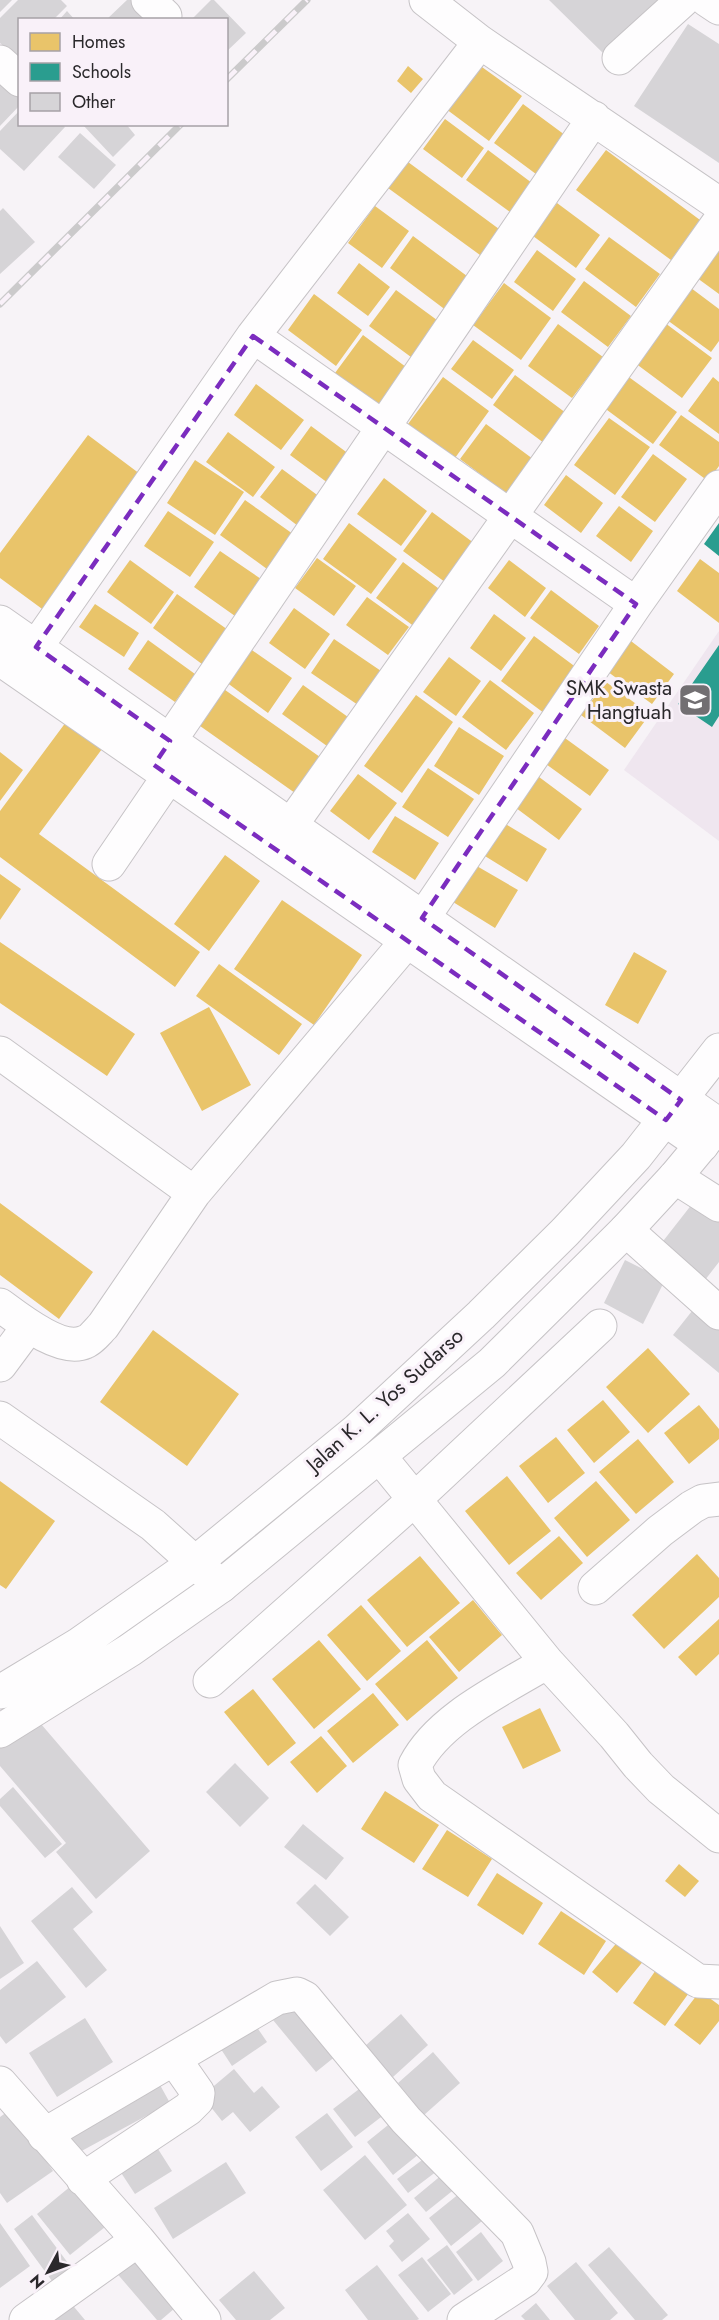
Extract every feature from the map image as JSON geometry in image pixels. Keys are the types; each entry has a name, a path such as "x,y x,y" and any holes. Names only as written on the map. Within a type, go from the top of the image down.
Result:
{"main road":[{"path":"426,0 480,42 719,204"},
{"path":"619,58 683,0"},
{"path":"707,0 719,8"},
{"path":"36,647 253,336 480,42"},
{"path":"0,62 18,78"},
{"path":"109,864 164,760 383,428 594,118"},
{"path":"282,837 719,222"},
{"path":"253,336 636,604"},
{"path":"0,1305 29,1326 67,1345 86,1342 103,1326 194,1193 415,929 636,604 719,487"},
{"path":"0,622 36,647 164,760"},
{"path":"0,659 164,760 282,837 674,1110 713,1131"},
{"name":"Jalan K. L. Yos Sudarso","path":"0,1692 78,1645 196,1562 356,1431 565,1232 636,1156 719,1050"},
{"path":"0,1053 194,1193"},
{"name":"Jalan K. L. Yos Sudarso","path":"0,1731 130,1650 221,1586 492,1363 636,1239 675,1177 713,1131"},
{"path":"675,1177 719,1205"},
{"path":"636,1239 719,1313"},
{"path":"0,1365 29,1326"},
{"path":"210,1681 415,1499 600,1326"},
{"path":"0,1418 153,1525 221,1586"},
{"path":"380,1457 547,1662 661,1790 718,1833"},
{"path":"595,1588 660,1531 692,1507 703,1501 719,1499"},
{"path":"547,1662 455,1719 423,1750 415,1765 419,1779 432,1796 698,1981 719,1982"},
{"path":"44,2135 277,1998 297,1994 305,1998 406,2120 517,2233 531,2272 525,2280 464,2320"},
{"path":"83,2179 188,2109 197,2100 198,2093 175,2060"},
{"path":"0,2083 138,2240 204,2320"},
{"path":"26,2320 138,2240"}],"highlighted area":[{"path":"253,336 636,604 422,918 681,1100 666,1120 154,765 170,741 36,647"}],"shaded area":[{"name":"SMK Swasta Hangtuah","path":"719,631 719,841 624,770"}],"building: Homes":[{"path":"475,62 522,96 489,141 442,106"},
{"path":"408,66 423,79 411,93 397,81"},
{"path":"523,104 569,138 540,177 494,143"},
{"path":"445,119 484,148 462,178 423,149"},
{"path":"488,150 536,186 514,215 466,180"},
{"path":"606,150 700,220 671,260 576,190"},
{"path":"408,162 499,229 480,255 388,188"},
{"path":"557,203 600,235 576,268 533,236"},
{"path":"375,206 409,231 382,268 348,243"},
{"path":"413,236 471,279 447,311 390,268"},
{"path":"609,237 660,274 636,307 585,269"},
{"path":"719,239 719,294 693,275"},
{"path":"537,250 576,279 553,311 514,282"},
{"path":"359,263 390,287 368,316 337,293"},
{"path":"584,281 631,316 608,347 561,312"},
{"path":"504,283 551,318 521,360 473,325"},
{"path":"687,285 719,309 719,341 711,352 663,317"},
{"path":"396,290 441,323 415,360 369,326"},
{"path":"314,294 362,330 336,366 288,330"},
{"path":"661,320 712,358 682,398 631,360"},
{"path":"558,324 603,357 572,398 528,366"},
{"path":"363,335 410,370 382,408 335,373"},
{"path":"473,340 514,370 492,399 451,369"},
{"path":"515,375 566,413 544,443 493,405"},
{"path":"626,375 677,412 653,444 603,407"},
{"path":"443,377 489,411 455,458 408,424"},
{"path":"713,377 719,382 719,434 688,411"},
{"path":"256,384 304,420 281,450 234,415"},
{"path":"681,415 719,442 719,466 708,481 659,445"},
{"path":"609,418 650,447 615,495 574,465"},
{"path":"486,424 533,459 507,494 460,459"},
{"path":"311,426 353,457 332,486 290,455"},
{"path":"228,432 275,467 253,497 206,462"},
{"path":"88,435 148,480 49,614 0,578 0,553"},
{"path":"653,454 687,479 655,522 621,497"},
{"path":"195,460 244,492 215,535 167,503"},
{"path":"282,469 324,500 302,529 260,497"},
{"path":"566,475 603,503 581,533 544,505"},
{"path":"384,478 427,511 401,546 357,514"},
{"path":"245,500 293,534 267,569 220,535"},
{"path":"619,506 653,531 631,562 596,536"},
{"path":"168,511 214,542 190,577 144,546"},
{"path":"432,512 482,549 453,588 403,551"},
{"path":"349,523 397,559 371,594 323,559"},
{"path":"220,551 261,579 235,616 194,587"},
{"path":"317,558 356,586 334,616 295,588"},
{"path":"700,559 719,573 719,623 677,591"},
{"path":"130,560 174,592 151,624 107,592"},
{"path":"509,560 546,588 525,617 488,588"},
{"path":"403,562 450,597 423,633 376,598"},
{"path":"551,590 599,626 579,654 530,618"},
{"path":"177,594 231,632 206,667 153,628"},
{"path":"367,597 409,627 388,655 346,625"},
{"path":"95,604 139,633 124,657 79,627"},
{"path":"294,608 330,634 305,669 269,643"},
{"path":"494,614 526,638 501,671 470,648"},
{"path":"534,636 581,671 548,716 501,681"},
{"path":"627,638 674,674 652,704 604,669"},
{"path":"334,639 384,673 361,707 311,673"},
{"path":"148,640 195,674 175,702 128,669"},
{"path":"249,648 292,678 268,713 226,682"},
{"path":"449,657 481,681 456,716 423,692"},
{"path":"490,680 534,713 506,750 462,717"},
{"path":"606,682 650,714 625,748 581,715"},
{"path":"218,685 320,757 295,793 193,721"},
{"path":"303,685 348,717 327,746 282,714"},
{"path":"416,695 453,722 402,793 364,766"},
{"path":"66,722 102,749 39,834 200,952 175,987 0,857 0,811"},
{"path":"459,727 504,756 479,795 434,766"},
{"path":"558,733 609,770 590,796 539,759"},
{"path":"0,752 23,770 0,801"},
{"path":"428,768 474,799 448,837 402,807"},
{"path":"531,771 582,809 559,840 508,802"},
{"path":"358,774 397,803 369,840 330,811"},
{"path":"395,816 439,843 415,880 372,852"},
{"path":"499,820 547,849 527,882 480,853"},
{"path":"225,855 260,881 209,951 174,924"},
{"path":"475,865 518,890 495,928 453,902"},
{"path":"0,874 21,889 0,920"},
{"path":"282,900 362,955 314,1025 234,969"},
{"path":"0,942 135,1034 107,1076 0,1003"},
{"path":"634,952 667,971 638,1024 605,1005"},
{"path":"219,964 302,1024 279,1055 196,996"},
{"path":"209,1007 251,1085 202,1111 160,1033"},
{"path":"0,1203 93,1272 59,1319 0,1275"},
{"path":"153,1330 239,1394 187,1466 100,1402"},
{"path":"648,1348 690,1394 648,1433 606,1387"},
{"path":"603,1400 630,1432 594,1463 567,1430"},
{"path":"699,1405 719,1429 719,1439 689,1464 664,1433"},
{"path":"556,1437 585,1473 548,1503 519,1466"},
{"path":"638,1439 674,1482 636,1514 599,1472"},
{"path":"507,1476 551,1531 509,1565 465,1511"},
{"path":"0,1481 55,1521 6,1589 0,1585"},
{"path":"596,1481 630,1520 587,1557 554,1518"},
{"path":"559,1536 583,1563 541,1600 516,1573"},
{"path":"697,1554 719,1578 719,1597 664,1649 632,1615"},
{"path":"420,1556 460,1603 407,1647 367,1600"},
{"path":"473,1600 502,1635 459,1672 429,1637"},
{"path":"361,1605 401,1651 367,1681 327,1635"},
{"path":"719,1619 719,1654 696,1676 678,1657"},
{"path":"319,1640 361,1689 314,1729 272,1679"},
{"path":"427,1640 458,1678 407,1721 375,1684"},
{"path":"253,1689 296,1743 268,1766 224,1712"},
{"path":"373,1693 399,1725 353,1763 327,1731"},
{"path":"540,1708 561,1751 523,1769 502,1727"},
{"path":"321,1736 347,1766 317,1793 290,1762"},
{"path":"385,1791 439,1825 414,1863 361,1829"},
{"path":"447,1830 492,1859 468,1897 422,1869"},
{"path":"679,1864 699,1881 685,1897 665,1881"},
{"path":"497,1873 543,1903 523,1935 477,1905"},
{"path":"561,1911 606,1941 584,1975 538,1944"},
{"path":"620,1939 645,1959 617,1993 592,1972"},
{"path":"658,1967 691,1990 665,2026 633,2003"},
{"path":"700,1991 719,2005 719,2021 700,2045 674,2025"}],"building: Schools":[{"path":"719,523 719,556 704,544"},
{"path":"719,645 719,716 712,727 678,704"}],"building: Other":[{"path":"0,0 12,0 0,12"},
{"path":"18,0 61,0 67,6 55,18 18,18 18,55 15,57 0,43 0,18"},
{"path":"127,0 143,0 154,11 146,18 108,18"},
{"path":"211,0 214,0 246,33 228,50 228,18 193,18"},
{"path":"549,0 663,0 607,57"},
{"path":"67,11 73,18 61,18"},
{"path":"688,24 719,44 719,163 634,106"},
{"path":"0,67 18,83 18,107 0,126"},
{"path":"18,112 18,126 65,127 24,171 0,149 0,131"},
{"path":"84,126 128,126 135,135 113,157"},
{"path":"80,133 116,165 94,189 58,157"},
{"path":"3,208 35,242 0,274 0,211"},
{"path":"696,1199 719,1216 719,1262 705,1280 660,1245"},
{"path":"625,1260 665,1280 643,1324 604,1303"},
{"path":"696,1306 719,1325 719,1373 673,1335"},
{"path":"35,1717 150,1851 96,1899 56,1852 66,1843 0,1766 0,1748"},
{"path":"235,1763 269,1798 240,1827 206,1792"},
{"path":"13,1787 62,1844 45,1858 0,1806 0,1799"},
{"path":"303,1824 344,1858 326,1880 284,1847"},
{"path":"315,1884 349,1917 330,1936 296,1903"},
{"path":"72,1887 93,1912 73,1929 107,1970 86,1988 31,1921"},
{"path":"0,1926 24,1963 0,1979"},
{"path":"37,1961 66,1997 6,2044 0,2036 0,1990"},
{"path":"300,1999 342,2051 316,2072 273,2020"},
{"path":"401,2014 428,2045 393,2077 365,2046"},
{"path":"250,2017 267,2042 232,2066 215,2040"},
{"path":"85,2018 113,2062 57,2097 29,2053"},
{"path":"433,2052 460,2083 424,2115 398,2083"},
{"path":"234,2069 254,2093 262,2086 280,2107 250,2132 233,2112 222,2121 202,2096"},
{"path":"155,2076 170,2103 76,2154 61,2127"},
{"path":"367,2083 389,2111 355,2137 333,2109"},
{"path":"11,2109 53,2171 7,2203 0,2193 0,2117"},
{"path":"327,2113 353,2147 321,2171 295,2137"},
{"path":"398,2117 424,2150 393,2175 367,2142"},
{"path":"151,2138 172,2171 135,2194 114,2162"},
{"path":"430,2154 441,2168 408,2193 397,2179"},
{"path":"365,2155 407,2205 365,2240 323,2190"},
{"path":"226,2162 246,2193 173,2239 154,2208"},
{"path":"449,2169 461,2184 426,2212 414,2198"},
{"path":"77,2181 110,2223 70,2255 37,2214"},
{"path":"465,2189 487,2217 451,2246 429,2218"},
{"path":"408,2213 430,2239 402,2262 389,2246 394,2241 386,2231"},
{"path":"32,2215 71,2267 52,2281 14,2229"},
{"path":"0,2223 30,2266 0,2288"},
{"path":"481,2232 503,2261 478,2281 456,2252"},
{"path":"447,2245 473,2280 454,2295 427,2260"},
{"path":"609,2247 668,2315 662,2320 635,2320 588,2265"},
{"path":"137,2250 182,2302 161,2320 157,2320 114,2270"},
{"path":"422,2257 451,2294 428,2312 398,2275"},
{"path":"576,2262 618,2313 610,2320 575,2320 547,2286"},
{"path":"377,2265 419,2319 368,2320 345,2290"},
{"path":"254,2271 285,2308 270,2320 236,2320 219,2300"},
{"path":"65,2296 85,2320 36,2320"},
{"path":"536,2303 550,2320 525,2320 521,2316"}],"railway":[{"path":"228,78 307,0"},
{"path":"0,304 179,126"}],"place":[{"name":"SMK Swasta Hangtuah","path":"695,700"}]}
